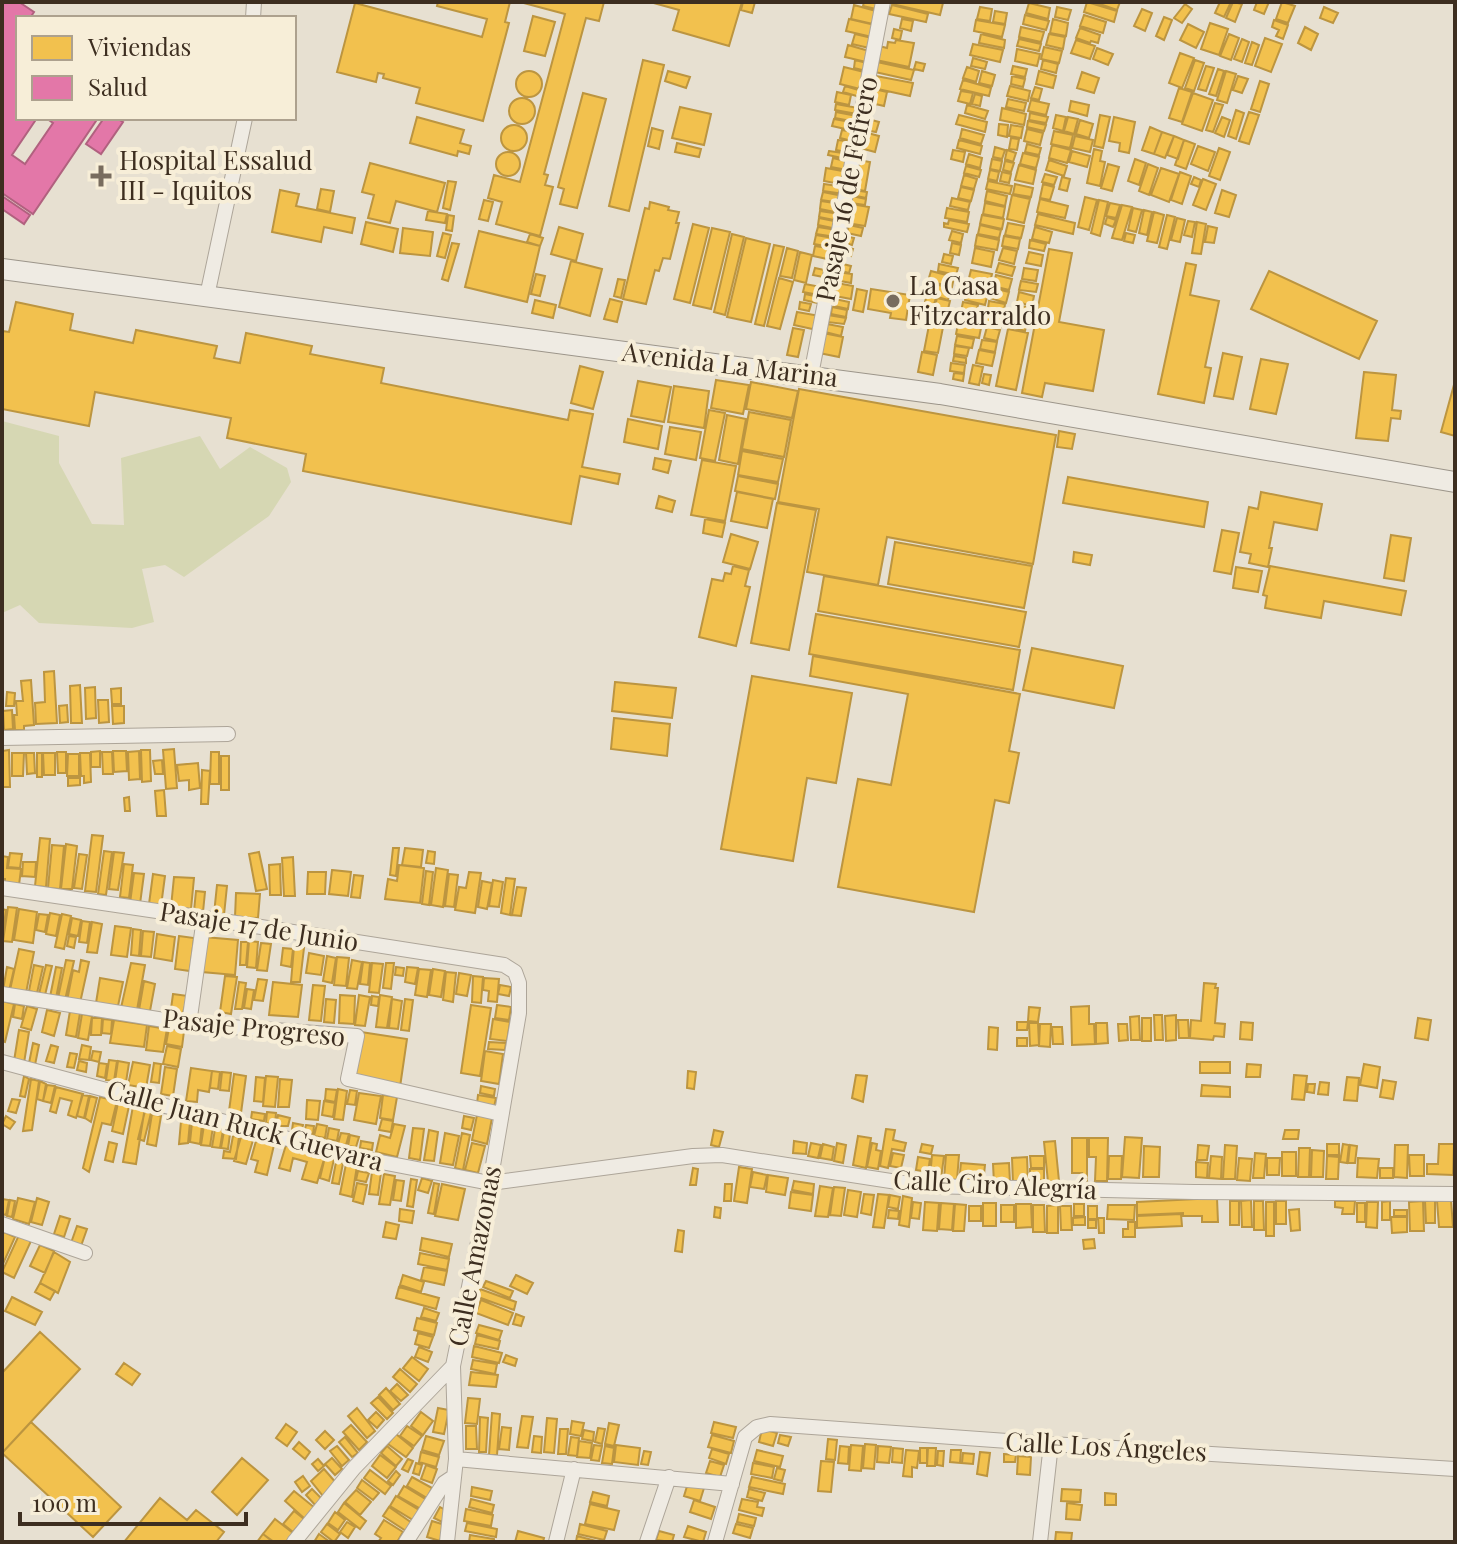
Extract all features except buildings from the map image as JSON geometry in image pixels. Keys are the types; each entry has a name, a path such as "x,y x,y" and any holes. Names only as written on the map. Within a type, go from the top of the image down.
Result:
{"main road":[{"name":"Avenida La Marina","path":"2,269 811,375 991,402 1455,482"}],"street":[{"name":"Pasaje 16 de Fefrero","path":"811,375 883,2"},
{"path":"207,296 245,120"},
{"path":"2,738 228,734"},
{"name":"Pasaje 17 de Junio","path":"2,888 504,965 515,972"},
{"path":"189,1024 204,918"},
{"name":"Calle Amazonas","path":"447,1542 456,1459 453,1366 490,1183 519,1013 519,983 515,972"},
{"name":"Pasaje Progreso","path":"2,994 189,1024 357,1036 348,1079 501,1114"},
{"name":"Calle Juan Ruck Guevara","path":"2,1062 355,1157 490,1183"},
{"name":"Calle Ciro Alegría","path":"490,1183 693,1156 722,1155 923,1186 1455,1194"},
{"path":"2,1224 85,1253"},
{"path":"294,1542 354,1468 453,1366"},
{"name":"Calle Los Ángeles","path":"732,1484 745,1437 757,1427 770,1424 1455,1469"},
{"path":"1040,1542 1051,1444"},
{"path":"456,1459 732,1484 715,1542"},
{"path":"556,1542 574,1469"},
{"path":"406,1542 444,1483 453,1477"},
{"path":"647,1542 669,1477"}],"green space":[{"path":"2,421 59,436 59,463 92,524 124,525 121,458 200,436 220,469 250,447 287,468 291,482 269,516 184,577 165,565 142,569 154,622 132,628 39,623 20,605 2,613"}],"place":[{"name":"Hospital Essalud III - Iquitos","path":"101,176"},
{"name":"La Casa Fitzcarraldo","path":"893,301"}]}
